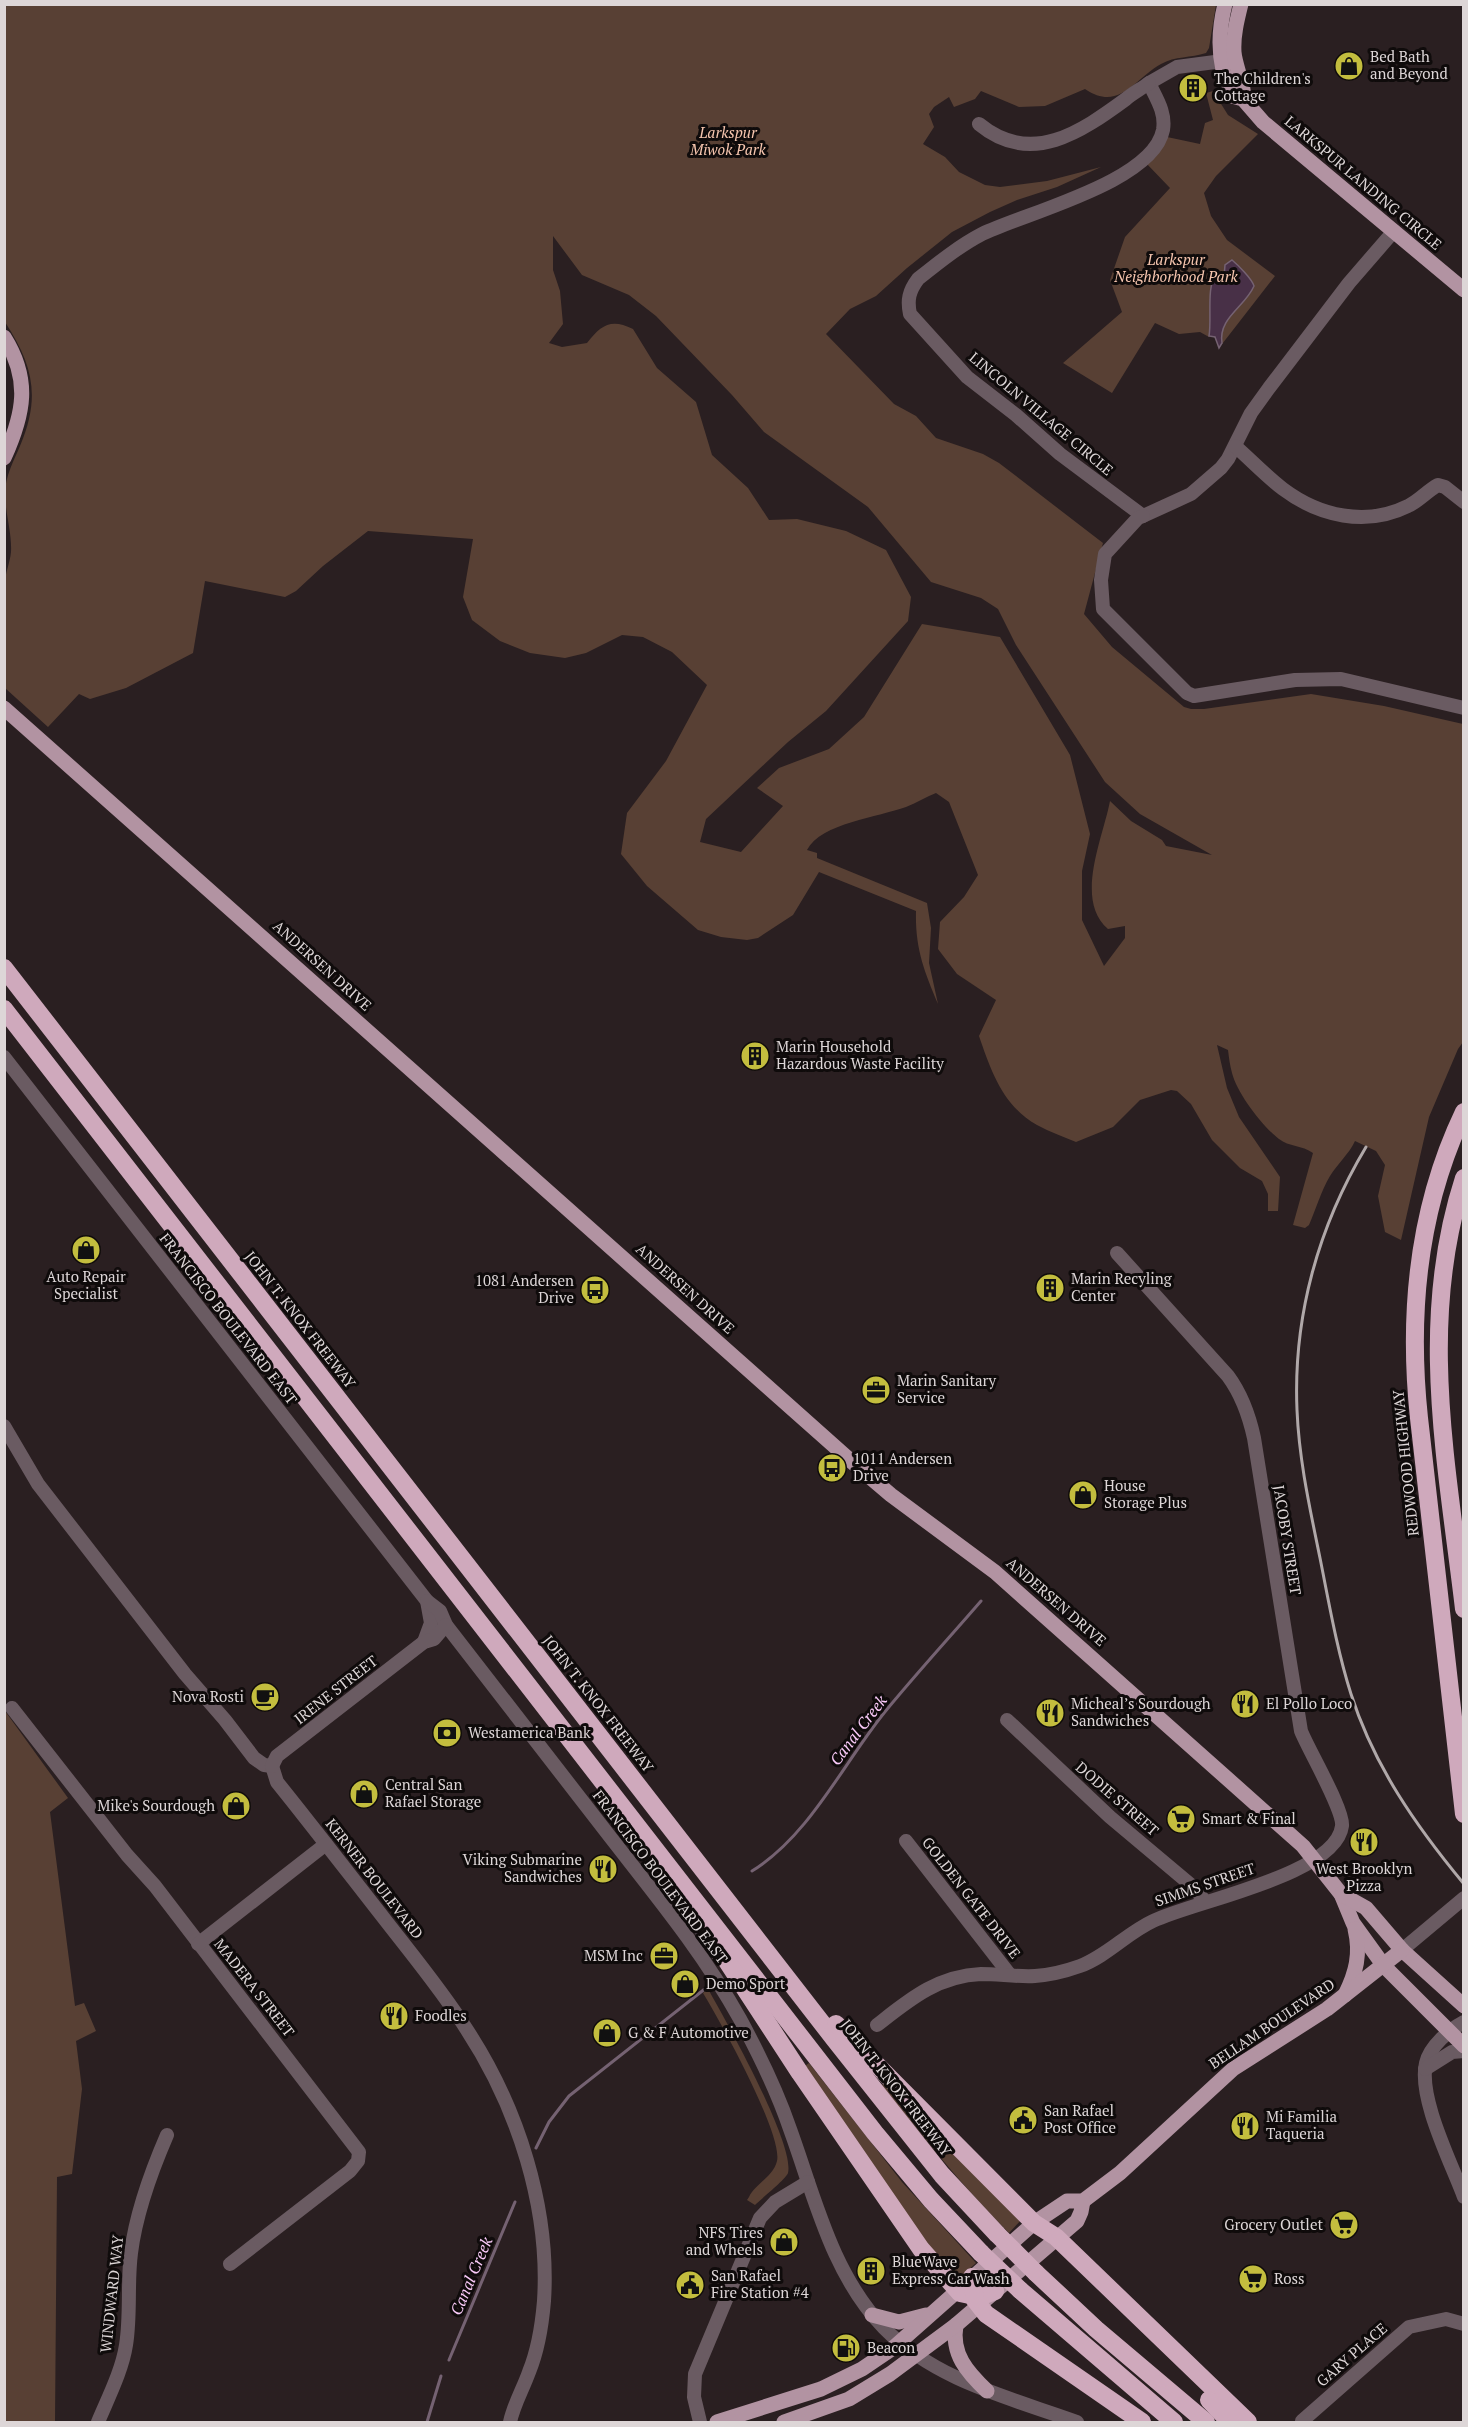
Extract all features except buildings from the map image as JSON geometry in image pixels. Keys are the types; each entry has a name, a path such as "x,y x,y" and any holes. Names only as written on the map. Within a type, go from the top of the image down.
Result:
{"highway":[{"name":"JOHN T. KNOX FREEWAY","path":"4,968 915,2141 997,2234 1036,2273 1079,2314 1206,2422"},
{"path":"4,1009 875,2133 981,2253 1020,2290 1174,2422"},
{"name":"REDWOOD HIGHWAY","path":"1464,1112 1442,1169 1427,1222 1417,1287 1414,1341 1417,1396 1464,1814"},
{"path":"1464,1178 1445,1252 1439,1294 1437,1338 1440,1404 1464,1610"},
{"path":"663,1860 804,2079 915,2241 994,2320 1142,2422"},
{"path":"741,1919 863,2053 1034,2223 1056,2237 1248,2422"},
{"path":"970,2298 972,2277"},
{"path":"970,2298 995,2291"},
{"path":"1148,2327 1185,2374 1230,2422"}],"main road":[{"name":"LARKSPUR LANDING CIRCLE","path":"1226,4 1221,28 1228,60 1232,96 1243,99 1263,122 1464,290"},
{"name":"LARKSPUR LANDING CIRCLE","path":"1228,60 1241,4"},
{"path":"4,337 17,363 22,394 18,424 4,458"},
{"name":"ANDERSEN DRIVE","path":"4,708 851,1461 891,1495 995,1572 1303,1846 1341,1894 1353,1923 1384,1966 1464,2048"},
{"name":"ANDERSEN DRIVE","path":"1341,1894 1352,1898 1366,1908 1402,1950 1464,2006"},
{"path":"1344,1997 1358,1961 1358,1947 1353,1923"},
{"name":"BELLAM BOULEVARD","path":"972,2277 1034,2223 1066,2201 1083,2201 1120,2173 1233,2069 1344,1997 1402,1950"},
{"name":"BELLAM BOULEVARD","path":"995,2291 1077,2221 1083,2201"},
{"path":"873,2315 899,2322 970,2298"},
{"path":"784,2422 860,2393 918,2355 956,2325 970,2298"},
{"path":"718,2422 845,2379 879,2358 931,2313"},
{"path":"956,2325 956,2348 961,2361 987,2391"},
{"path":"757,2422 764,2412 776,2403"},
{"path":"718,2422 738,2422"}],"street":[{"path":"979,124 992,135 1007,141 1042,144 1076,133 1094,123 1149,83 1178,67 1228,60"},
{"name":"LINCOLN VILLAGE CIRCLE","path":"1143,516 1069,461 1016,415 967,377 910,315 908,302 911,289 918,279 980,235 1103,187 1140,162 1153,149 1163,130 1164,114 1149,83"},
{"path":"1394,231 1349,283 1269,388 1251,413 1221,468 1191,494 1138,518 1105,554 1101,580 1103,609 1187,693 1194,696 1294,680 1341,679 1464,708"},
{"path":"1235,446 1284,490 1315,508 1329,513 1369,518 1389,514 1411,505 1438,485 1445,487 1464,502"},
{"name":"FRANCISCO BOULEVARD EAST","path":"4,1057 426,1600 440,1611 446,1626 683,1931 712,1972 744,2027 769,2078 787,2120 839,2263 853,2288 873,2315 899,2341 957,2378 987,2391 1077,2422"},
{"name":"JACOBY STREET","path":"1118,1253 1228,1376 1241,1397 1249,1417 1301,1731 1342,1819 1342,1827 1335,1841 1316,1860"},
{"path":"4,1426 38,1484 185,1674 254,1758 264,1765 272,1766"},
{"name":"FRANCISCO BOULEVARD EAST","path":"424,1642 431,1623 426,1600"},
{"name":"IRENE STREET","path":"272,1766 277,1756 424,1642 434,1639 446,1626"},
{"name":"MADERA STREET","path":"12,1708 127,1855 155,1886 359,2152 358,2161 350,2171 230,2264"},
{"name":"DODIE STREET","path":"1007,1720 1110,1817 1191,1885 1205,1901"},
{"name":"KERNER BOULEVARD","path":"272,1766 277,1782 436,1986 468,2032 501,2094 524,2154 540,2223 544,2291 541,2325 534,2358 515,2403 510,2422"},
{"name":"GOLDEN GATE DRIVE","path":"906,1841 1010,1975"},
{"path":"198,1944 326,1845"},
{"name":"SIMMS STREET","path":"877,2025 921,1991 965,1976 1047,1975 1078,1966 1106,1953 1144,1925 1205,1901 1285,1876 1316,1860"},
{"path":"1402,1950 1464,1898"},
{"path":"1464,2022 1449,2032 1432,2050 1425,2069 1429,2103 1464,2197"},
{"path":"1425,2069 1452,2052 1464,2048"},
{"name":"WINDWARD WAY","path":"98,2422 120,2368 126,2345 129,2275 135,2232 155,2163 167,2135"},
{"path":"700,2422 694,2397 695,2374 758,2223 771,2205 808,2182"},
{"name":"GARY PLACE","path":"1302,2421 1410,2327 1446,2319 1464,2324"}],"green space":[{"name":"Larkspur Miwok Park","path":"5,5 1216,5 1209,48 1206,53 1166,61 1117,95 1107,97 1085,89 1045,106 1019,107 981,91 975,99 954,107 949,97 934,107 929,114 934,127 923,144 945,157 959,172 985,185 1000,187 1047,181 1101,167 1057,187 1017,200 952,232 876,296 850,309 826,334 894,404 916,416 936,438 983,454 999,463 1103,543 1084,614 1112,647 1184,707 1204,709 1311,694 1384,706 1463,724 1463,1042 1429,1117 1401,1240 1385,1232 1378,1196 1385,1165 1376,1151 1355,1141 1333,1171 1309,1225 1305,1228 1293,1225 1313,1153 1283,1142 1265,1126 1239,1090 1232,1073 1228,1050 1217,1045 1227,1088 1239,1117 1280,1177 1278,1211 1268,1211 1268,1194 1262,1181 1240,1168 1212,1140 1191,1104 1177,1091 1171,1090 1140,1100 1113,1127 1076,1142 1037,1125 1015,1108 994,1075 979,1036 996,1000 957,974 938,949 940,922 964,897 978,875 949,802 936,793 906,807 837,827 814,841 807,850 817,853 817,858 927,903 931,928 929,963 938,1004 921,959 916,911 819,872 793,915 758,938 747,940 721,937 698,930 647,886 621,854 627,813 666,761 707,685 672,652 643,637 622,635 586,653 565,658 530,653 500,641 472,620 463,597 473,539 368,531 323,566 296,591 285,597 205,581 193,653 126,688 90,699 79,694 48,727 5,688 4,596 11,545 5,487 27,428 32,397 28,367 5,322","holes":["553,236 582,275 629,295 656,316 764,432 868,507 931,582 981,598 998,609 1016,645 1105,782 1140,814 1212,855 1166,846 1162,840 1131,821 1110,801 1097,850 1092,886 1093,902 1098,917 1108,929 1125,926 1125,938 1104,966 1082,920 1082,871 1090,834 1070,755 1000,637 922,624 864,717 829,749 779,768 757,788 783,806 741,852 700,842 706,819 788,742 826,711 908,621 911,597 886,550 846,531 797,519 769,520 748,488 712,455 696,402 657,368 633,329 612,324 602,328 587,343 562,347 549,343 563,324 560,291 553,270"]},
{"name":"Larkspur Neighborhood Park","path":"1213,91 1228,115 1258,134 1216,176 1204,193 1211,216 1227,240 1275,276 1219,348 1213,336 1209,337 1200,332 1179,334 1155,323 1112,393 1063,363 1122,312 1110,280 1125,237 1170,188 1146,163 1167,137 1200,144 1205,123 1213,120 1206,93"},
{"path":"5,1711 68,1798 50,1812 75,2006 84,2003 96,2031 76,2041 82,2089 72,2174 57,2177 55,2422 5,2422"},
{"path":"708,1989 757,2081 781,2136 787,2158 788,2173 786,2176 755,2205 747,2200 775,2167 776,2147 770,2127 748,2077 703,1993"},
{"path":"809,2063 902,2182 976,2263 957,2280 920,2235 802,2068"},
{"path":"887,2081 1023,2218 1009,2233 959,2180 913,2124 882,2085"}],"shaded area":[{"path":"1232,260 1248,276 1254,286 1224,326 1222,343 1219,348 1215,337 1209,336 1211,287 1216,276 1224,277 1225,265"}],"waterway":[{"name":"Canal Creek","path":"752,1871 791,1839 808,1819 884,1713 981,1601"},
{"name":"Canal Creek","path":"686,1918 716,1961"},
{"name":"Canal Creek","path":"536,2148 549,2122 569,2096 706,1988"},
{"name":"Canal Creek","path":"449,2360 515,2202"},
{"name":"Canal Creek","path":"427,2422 441,2376"}],"railway":[{"path":"1366,1147 1334,1209 1322,1241 1304,1307 1297,1375 1300,1447 1337,1643 1360,1720 1398,1794 1429,1840 1464,1884"}],"place":[{"name":"Bed Bath and Beyond","path":"1349,66"},
{"name":"The Children's Cottage","path":"1193,88"},
{"name":"Marin Household Hazardous Waste Facility","path":"755,1056"},
{"name":"Auto Repair Specialist","path":"86,1250"},
{"name":"Marin Recyling Center","path":"1050,1288"},
{"name":"1081 Andersen Drive","path":"595,1290"},
{"name":"Marin Sanitary Service","path":"876,1390"},
{"name":"1011 Andersen Drive","path":"832,1468"},
{"name":"House Storage Plus","path":"1083,1495"},
{"name":"Nova Rosti","path":"265,1697"},
{"name":"El Pollo Loco","path":"1245,1704"},
{"name":"Micheal’s Sourdough Sandwiches","path":"1050,1713"},
{"name":"Westamerica Bank","path":"447,1733"},
{"name":"Central San Rafael Storage","path":"364,1794"},
{"name":"Mike's Sourdough","path":"236,1806"},
{"name":"Smart & Final","path":"1181,1819"},
{"name":"West Brooklyn Pizza","path":"1364,1842"},
{"name":"Viking Submarine Sandwiches","path":"603,1869"},
{"name":"MSM Inc","path":"664,1956"},
{"name":"Demo Sport","path":"685,1984"},
{"name":"Foodles","path":"394,2016"},
{"name":"G & F Automotive","path":"607,2033"},
{"name":"San Rafael Post Office","path":"1023,2120"},
{"name":"Mi Familia Taqueria","path":"1245,2126"},
{"name":"Grocery Outlet","path":"1344,2225"},
{"name":"NFS Tires and Wheels","path":"784,2242"},
{"name":"BlueWave Express Car Wash","path":"871,2271"},
{"name":"Ross","path":"1253,2279"},
{"name":"San Rafael Fire Station #4","path":"690,2285"},
{"name":"Beacon","path":"846,2348"}]}
